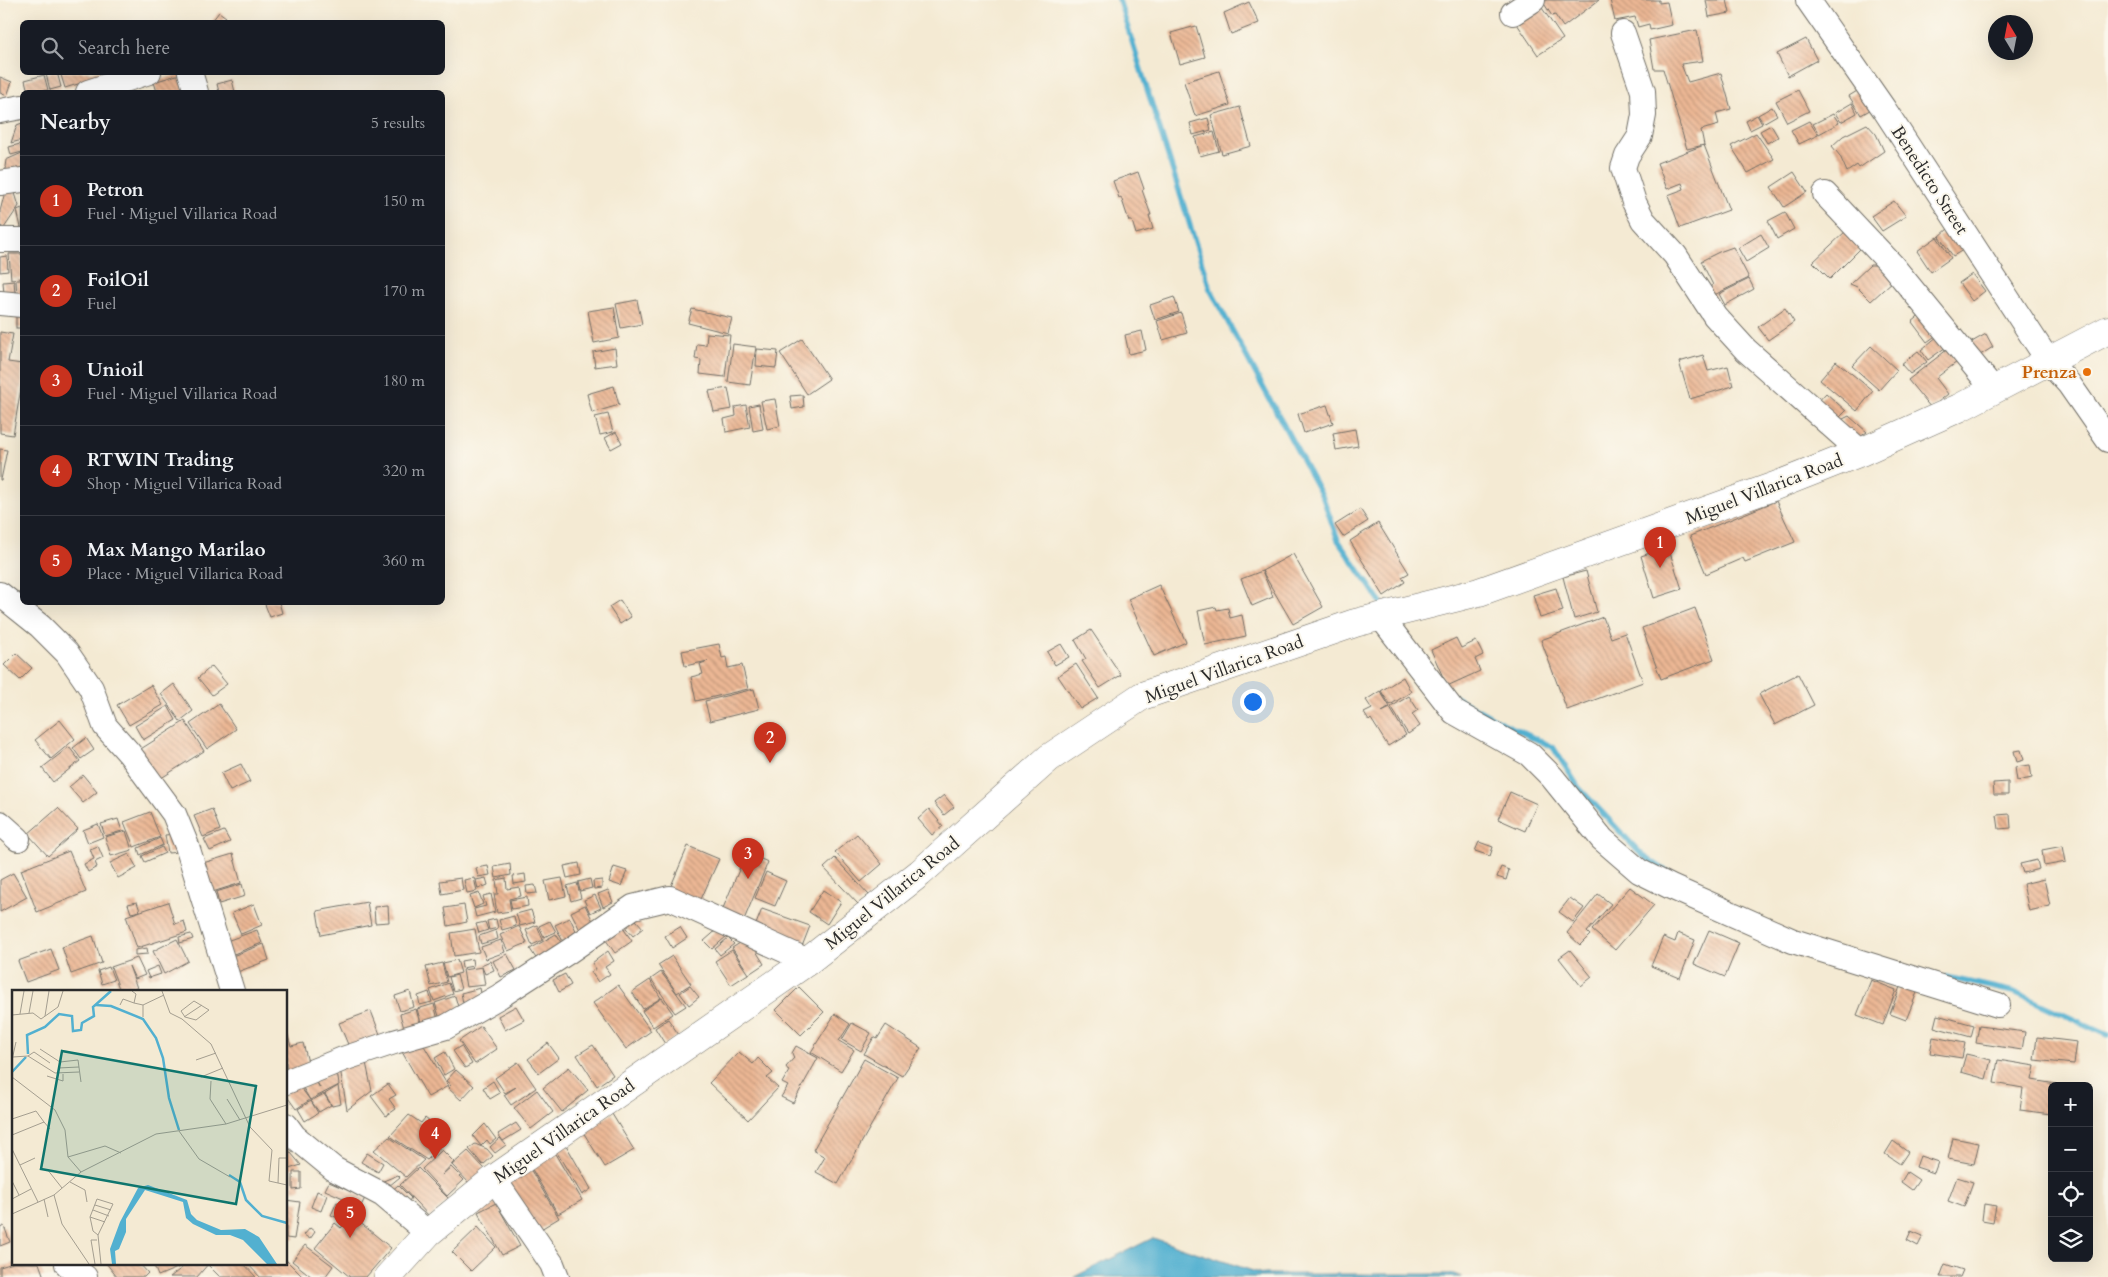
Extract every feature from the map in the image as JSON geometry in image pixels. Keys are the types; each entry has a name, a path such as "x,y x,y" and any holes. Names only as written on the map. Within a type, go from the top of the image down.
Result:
{"main road":[{"name":"Miguel Villarica Road","path":"388,1277 428,1234 494,1180 808,961 920,873 1049,758 1142,696 1355,623 1479,592 1732,502 1861,452 1994,390 2108,330"}],"street":[{"path":"1513,13 1533,0"},
{"name":"Benedicto Street","path":"1808,0 1884,109 2049,362 2069,384 2108,440"},
{"path":"1623,33 1643,91 1644,115 1640,136 1627,156 1624,168 1634,202 1643,220 1675,255 1715,316 1746,350 1861,452"},
{"path":"94,90 140,75"},
{"path":"191,75 195,90"},
{"path":"0,111 20,106"},
{"path":"0,183 20,180"},
{"path":"1825,194 1892,265 1994,390"},
{"path":"0,240 20,240"},
{"path":"0,303 20,305"},
{"path":"0,594 40,626 67,653 91,688 105,726 129,752 174,814 187,846 232,990"},
{"path":"1380,616 1454,712 1529,754 1552,777 1602,839 1639,871 1793,941 1998,1005"},
{"path":"0,823 18,839"},
{"path":"288,1081 377,1048 446,1027 500,996 561,957 633,907 670,898 808,961"},
{"path":"288,1128 294,1136 334,1169 383,1195 428,1234"},
{"path":"494,1180 552,1264 557,1277"}],"water":[{"path":"1153,1238 1262,1274 1454,1274 1462,1277 1074,1277"}],"building":[{"path":"1547,0 1599,0 1563,27 1555,15 1552,16 1543,2"},
{"path":"1610,0 1659,0 1659,3 1667,2 1672,25 1650,30 1649,24 1638,27 1635,17 1615,21"},
{"path":"1706,0 1727,0 1730,13 1709,17"},
{"path":"1249,2 1259,23 1231,34 1224,13"},
{"path":"1538,2 1563,39 1538,55 1513,18"},
{"path":"219,12 226,17 224,20 213,20"},
{"path":"1196,26 1205,57 1180,64 1171,33"},
{"path":"1697,30 1703,61 1681,64 1688,82 1721,73 1731,109 1716,113 1719,125 1701,130 1704,145 1687,149 1663,69 1654,69 1649,40"},
{"path":"1806,39 1817,60 1788,76 1777,54"},
{"path":"1219,71 1230,105 1195,116 1184,82"},
{"path":"44,75 48,90 28,90 25,80"},
{"path":"46,75 58,75 61,87 50,90"},
{"path":"61,75 109,75 110,80 81,83 65,88"},
{"path":"180,75 184,90 156,90 154,82"},
{"path":"0,77 12,82 7,96 0,93"},
{"path":"232,80 234,90 218,90 217,84"},
{"path":"1862,88 1875,107 1861,115 1849,96"},
{"path":"1798,90 1809,111 1787,122 1776,101"},
{"path":"1852,103 1857,113 1841,122 1835,113"},
{"path":"1240,107 1251,146 1222,154 1211,115"},
{"path":"1772,107 1777,115 1763,123 1758,115"},
{"path":"1833,114 1839,123 1819,134 1813,124"},
{"path":"1757,115 1762,124 1750,130 1746,121"},
{"path":"1208,118 1211,130 1193,135 1190,123"},
{"path":"1809,121 1818,135 1799,144 1791,130"},
{"path":"20,124 20,141 11,143 17,125"},
{"path":"1867,124 1876,134 1884,151 1859,168 1857,165 1847,172 1840,156 1832,146 1843,136"},
{"path":"1771,125 1778,137 1767,143 1760,131"},
{"path":"1214,132 1219,151 1200,156 1195,137"},
{"path":"1756,133 1774,159 1748,173 1731,146"},
{"path":"20,144 20,153 11,155 9,147"},
{"path":"1704,145 1729,210 1680,228 1668,195 1684,189 1682,183 1667,189 1657,163"},
{"path":"20,154 20,175 11,176 5,167 6,160"},
{"path":"1138,172 1151,215 1149,215 1153,229 1136,234 1132,221 1129,221 1113,181"},
{"path":"1794,172 1807,192 1784,207 1771,187"},
{"path":"14,190 19,206 4,228 0,226 0,211 5,192"},
{"path":"1894,201 1906,216 1882,231 1871,216"},
{"path":"20,209 20,223 17,210"},
{"path":"1785,212 1794,229 1777,239 1768,221"},
{"path":"1949,228 1963,250 1953,256 1939,237"},
{"path":"1847,230 1865,244 1830,279 1813,262"},
{"path":"1761,234 1769,248 1746,262 1738,248"},
{"path":"1937,237 1951,258 1931,272 1917,251"},
{"path":"1733,247 1749,278 1708,298 1704,290 1713,285 1701,261"},
{"path":"9,254 20,254 20,278 11,279"},
{"path":"7,256 8,271 0,272 0,257"},
{"path":"1870,265 1878,265 1894,280 1871,301 1857,287 1850,284"},
{"path":"1972,274 1985,291 1972,301 1959,283"},
{"path":"1749,279 1754,289 1725,305 1719,294"},
{"path":"16,280 20,280 20,300 17,300"},
{"path":"14,281 15,293 4,294 3,282"},
{"path":"1174,297 1179,312 1155,320 1150,305"},
{"path":"637,300 642,324 621,328 616,304"},
{"path":"614,307 619,338 594,343 588,311"},
{"path":"1785,308 1794,322 1768,340 1758,327"},
{"path":"692,309 732,318 728,333 688,323"},
{"path":"16,312 20,312 20,328 16,328"},
{"path":"1181,313 1187,333 1163,340 1157,321"},
{"path":"1922,314 1938,334 1927,342 1912,322"},
{"path":"1142,331 1146,350 1129,354 1125,335"},
{"path":"0,332 13,334 8,362 20,364 20,394 13,435 0,433"},
{"path":"707,333 730,335 725,377 700,374 701,360 695,359 697,344 706,345"},
{"path":"1986,334 1993,347 1977,357 1970,343"},
{"path":"1938,336 1946,347 1928,360 1921,350"},
{"path":"802,339 829,379 807,394 780,353"},
{"path":"733,344 756,347 750,385 728,382"},
{"path":"1871,346 1897,370 1879,390 1852,366"},
{"path":"615,348 617,364 595,367 593,352"},
{"path":"757,349 778,351 776,368 756,366"},
{"path":"1948,349 1957,362 1936,378 1948,394 1931,408 1908,380"},
{"path":"1918,351 1927,362 1910,374 1901,364"},
{"path":"1703,355 1708,371 1728,366 1733,386 1690,399 1679,362"},
{"path":"1836,361 1873,391 1857,411 1820,380"},
{"path":"614,386 619,405 592,413 587,394"},
{"path":"728,388 732,409 714,412 709,391"},
{"path":"1826,393 1846,411 1834,423 1815,405"},
{"path":"803,395 804,407 792,409 790,396"},
{"path":"775,399 780,426 767,429 761,401"},
{"path":"759,404 763,429 753,431 749,406"},
{"path":"746,405 750,427 726,432 724,419 736,416 735,407"},
{"path":"1327,405 1333,423 1304,433 1298,414"},
{"path":"608,414 613,432 600,435 595,417"},
{"path":"1849,416 1867,432 1853,442 1841,420"},
{"path":"1355,429 1358,446 1336,450 1333,433"},
{"path":"616,432 622,443 611,449 605,438"},
{"path":"0,449 7,450 1,480 0,480"},
{"path":"1776,501 1795,542 1745,562 1743,558 1706,574 1690,536"},
{"path":"1360,509 1368,521 1343,537 1335,525"},
{"path":"1378,523 1409,573 1402,577 1405,582 1384,596 1350,541"},
{"path":"1668,547 1682,589 1654,598 1641,556"},
{"path":"1293,554 1323,607 1293,624 1262,571"},
{"path":"1262,571 1273,597 1252,606 1241,579"},
{"path":"1586,571 1597,612 1574,619 1563,577"},
{"path":"1159,585 1186,642 1154,656 1128,599"},
{"path":"1556,588 1563,611 1540,618 1533,595"},
{"path":"620,600 631,617 620,624 609,607"},
{"path":"265,605 280,605 282,613 270,617"},
{"path":"1216,607 1217,610 1228,608 1230,618 1242,615 1246,636 1205,645 1198,611"},
{"path":"1695,608 1714,659 1661,679 1642,628"},
{"path":"1603,617 1611,638 1625,633 1643,682 1567,710 1541,640"},
{"path":"1091,630 1121,675 1100,688 1082,661 1086,659 1075,640"},
{"path":"1456,638 1461,648 1476,641 1483,655 1475,659 1480,671 1447,686 1431,650"},
{"path":"719,644 722,658 726,657 728,668 742,665 748,689 696,701 691,677 703,674 700,664 708,661 685,666 682,651"},
{"path":"1061,644 1069,657 1055,665 1047,652"},
{"path":"16,653 32,668 20,680 4,665"},
{"path":"1076,664 1098,698 1080,709 1058,676"},
{"path":"212,666 227,684 212,695 198,678"},
{"path":"1798,674 1814,705 1775,725 1759,694"},
{"path":"1403,677 1411,692 1390,705 1381,691"},
{"path":"174,684 193,711 180,721 161,694"},
{"path":"151,685 163,705 129,725 117,705"},
{"path":"754,689 759,709 710,721 705,701"},
{"path":"1380,691 1390,707 1382,712 1390,708 1406,735 1388,746 1371,719 1369,721 1364,713 1372,709 1366,700"},
{"path":"1409,696 1418,710 1412,714 1420,726 1408,734 1391,707"},
{"path":"219,704 236,729 207,749 190,724"},
{"path":"168,706 176,720 143,740 135,726"},
{"path":"60,720 75,739 51,759 35,740"},
{"path":"185,721 204,751 155,782 136,752"},
{"path":"86,738 94,750 81,759 73,748"},
{"path":"69,747 80,761 53,782 42,768"},
{"path":"2021,750 2024,760 2017,762 2014,751"},
{"path":"241,764 250,782 230,791 221,773"},
{"path":"2030,765 2032,778 2017,781 2015,767"},
{"path":"83,775 97,792 83,803 69,787"},
{"path":"2008,782 2008,795 1994,795 1993,783"},
{"path":"1510,792 1537,804 1525,831 1498,819"},
{"path":"944,795 954,807 944,815 934,803"},
{"path":"58,808 78,829 48,856 28,834"},
{"path":"212,809 220,830 203,837 194,816"},
{"path":"929,809 943,826 932,835 918,819"},
{"path":"150,812 160,837 134,847 124,822"},
{"path":"2010,814 2011,828 1999,829 1997,815"},
{"path":"118,819 122,831 105,836 101,824"},
{"path":"98,824 103,837 88,843 83,830"},
{"path":"126,831 132,850 111,856 105,837"},
{"path":"224,831 230,842 210,851 204,839"},
{"path":"176,834 179,852 168,853 165,835"},
{"path":"857,834 882,864 861,882 835,852"},
{"path":"160,838 163,845 140,855 138,848"},
{"path":"1479,842 1493,847 1490,856 1475,851"},
{"path":"98,846 103,858 95,862 97,867 88,872 84,864 94,859 90,849"},
{"path":"688,846 719,859 698,906 668,893"},
{"path":"2063,846 2066,862 2044,866 2042,850"},
{"path":"162,847 165,853 145,862 142,856"},
{"path":"69,851 86,892 37,912 21,870"},
{"path":"746,853 768,862 741,927 719,918"},
{"path":"129,854 137,868 118,878 110,863"},
{"path":"233,854 241,883 203,895 203,863"},
{"path":"835,858 869,895 858,904 824,868"},
{"path":"2037,860 2039,869 2023,873 2020,864"},
{"path":"579,863 581,875 567,878 564,866"},
{"path":"510,864 511,875 496,878 494,867"},
{"path":"488,866 490,875 478,877 476,868"},
{"path":"614,867 627,871 621,886 609,882"},
{"path":"1501,867 1509,870 1506,880 1497,877"},
{"path":"766,872 786,881 775,906 755,898"},
{"path":"13,873 27,897 0,912 0,880"},
{"path":"525,874 526,882 514,884 513,876"},
{"path":"461,878 463,890 442,894 440,881"},
{"path":"474,878 477,891 467,893 464,880"},
{"path":"486,878 488,885 478,889 476,880"},
{"path":"506,878 507,889 519,887 521,896 509,899 511,911 497,913 494,894 498,894 496,880"},
{"path":"562,878 566,896 549,900 545,881"},
{"path":"590,879 592,888 580,891 578,882"},
{"path":"2044,879 2050,906 2029,911 2023,884"},
{"path":"602,880 602,888 594,889 593,881"},
{"path":"577,883 581,898 571,901 567,886"},
{"path":"242,884 245,896 219,904 216,892"},
{"path":"535,885 537,893 527,894 526,886"},
{"path":"1630,887 1654,905 1615,950 1592,930"},
{"path":"608,890 613,902 603,907 598,894"},
{"path":"823,890 841,902 827,924 809,912"},
{"path":"479,893 483,904 474,908 470,896"},
{"path":"491,894 495,912 476,917 474,909 486,906 483,896"},
{"path":"1598,894 1611,904 1587,932 1590,935 1580,945 1567,933"},
{"path":"595,895 601,908 590,913 584,900"},
{"path":"527,897 528,906 512,909 510,900"},
{"path":"1570,898 1584,908 1573,922 1559,912"},
{"path":"137,902 140,911 131,913 128,904"},
{"path":"168,902 175,924 184,921 187,932 137,948 126,916"},
{"path":"367,902 371,925 321,935 317,911"},
{"path":"254,904 262,925 241,934 232,913"},
{"path":"464,905 467,922 448,926 445,908"},
{"path":"585,905 595,925 581,932 571,912"},
{"path":"388,906 389,922 375,923 374,907"},
{"path":"762,909 810,926 801,949 753,932"},
{"path":"531,910 535,922 520,926 516,914"},
{"path":"630,913 643,928 633,936 620,921"},
{"path":"514,916 516,926 502,930 499,920"},
{"path":"570,918 579,937 564,944 555,925"},
{"path":"496,919 498,928 489,930 487,921"},
{"path":"550,921 556,932 544,937 539,926"},
{"path":"618,921 632,941 615,953 601,933"},
{"path":"485,922 488,930 479,933 476,924"},
{"path":"537,925 543,940 532,945 526,930"},
{"path":"519,926 527,943 508,951 500,935"},
{"path":"680,927 687,938 672,948 665,936"},
{"path":"719,928 727,936 712,949 704,941"},
{"path":"475,929 479,952 454,956 451,933"},
{"path":"257,930 262,943 226,957 221,943"},
{"path":"496,930 498,939 481,944 479,936"},
{"path":"1709,930 1739,943 1725,977 1694,964"},
{"path":"1678,933 1695,940 1680,978 1651,966 1663,937 1675,942"},
{"path":"191,934 193,939 180,943 179,937"},
{"path":"556,934 566,951 541,966 530,949"},
{"path":"93,936 102,963 71,974 62,947"},
{"path":"728,938 734,944 720,955 715,949"},
{"path":"748,938 764,964 749,974 732,948"},
{"path":"177,939 188,961 164,974 153,951"},
{"path":"501,940 505,952 486,959 481,947"},
{"path":"264,944 269,960 232,974 227,958"},
{"path":"147,948 148,954 135,955 135,950"},
{"path":"51,949 59,970 26,982 18,961"},
{"path":"732,950 748,974 731,985 715,961"},
{"path":"1570,950 1592,977 1581,986 1559,958"},
{"path":"608,951 614,961 605,967 610,974 598,982 591,972 596,969 592,963"},
{"path":"507,954 516,970 501,977 493,961"},
{"path":"672,956 691,984 677,993 658,965"},
{"path":"137,958 145,975 135,979 129,966 137,988 120,990 111,967"},
{"path":"472,959 473,966 462,968 461,961"},
{"path":"457,960 461,973 447,977 443,963"},
{"path":"490,961 494,970 485,974 481,965"},
{"path":"442,963 447,982 431,986 426,967"},
{"path":"158,966 161,974 149,978 146,971"},
{"path":"109,967 114,980 102,984 98,971"},
{"path":"482,967 485,985 466,987 463,970"},
{"path":"661,972 686,1006 675,1013 651,979"},
{"path":"565,974 571,985 559,992 553,980"},
{"path":"457,975 461,989 453,991 449,977"},
{"path":"650,980 661,998 643,1009 632,992"},
{"path":"1871,980 1896,990 1883,1025 1857,1015"},
{"path":"449,983 453,994 434,1001 430,990"},
{"path":"1901,984 1918,990 1906,1020 1890,1014"},
{"path":"618,985 651,1031 626,1049 593,1003"},
{"path":"690,986 699,997 689,1005 680,993"},
{"path":"799,987 824,1012 801,1035 776,1010"},
{"path":"480,988 482,998 463,1003 461,993"},
{"path":"410,991 414,1007 400,1011 395,996"},
{"path":"429,992 432,1002 420,1005 418,996"},
{"path":"455,996 458,1007 441,1023 435,1003"},
{"path":"662,998 673,1014 653,1027 642,1011"},
{"path":"434,1004 439,1024 423,1029 417,1009"},
{"path":"516,1006 524,1020 505,1030 498,1016"},
{"path":"416,1009 421,1027 405,1032 400,1014"},
{"path":"371,1011 383,1042 352,1054 339,1023"},
{"path":"835,1014 850,1024 839,1041 854,1050 841,1071 811,1052"},
{"path":"1937,1015 1974,1025 1971,1037 1934,1027"},
{"path":"668,1019 679,1035 665,1044 655,1028"},
{"path":"852,1023 871,1033 861,1051 842,1040"},
{"path":"886,1025 921,1048 902,1076 864,1054 874,1037 877,1039"},
{"path":"481,1026 497,1049 475,1064 459,1041"},
{"path":"1979,1026 2025,1032 2022,1050 1976,1043"},
{"path":"288,1036 291,1046 303,1043 309,1066 288,1071"},
{"path":"1933,1037 1965,1043 1962,1058 1930,1053"},
{"path":"2037,1037 2077,1042 2074,1064 2034,1060"},
{"path":"420,1039 448,1086 428,1097 398,1045"},
{"path":"548,1043 559,1058 539,1073 528,1059"},
{"path":"593,1045 613,1075 597,1086 577,1055"},
{"path":"461,1046 472,1064 465,1068 453,1051"},
{"path":"796,1046 818,1058 793,1103 781,1097 788,1086 782,1083 789,1071 786,1067 794,1058 792,1053"},
{"path":"445,1052 454,1069 444,1075 435,1058"},
{"path":"739,1052 753,1064 758,1058 773,1073 767,1078 778,1088 748,1120 709,1083"},
{"path":"364,1053 372,1091 347,1110 339,1062"},
{"path":"1966,1054 1991,1060 1986,1079 1961,1072"},
{"path":"864,1059 898,1078 838,1184 816,1172 825,1157 813,1150"},
{"path":"1998,1060 2035,1066 2032,1080 2048,1083 2048,1114 2020,1110 2023,1088 1994,1083"},
{"path":"518,1062 536,1088 511,1105 504,1095 516,1087 505,1093 495,1078"},
{"path":"569,1067 588,1090 562,1112 543,1088"},
{"path":"456,1070 474,1086 461,1100 448,1088 451,1085 446,1081"},
{"path":"337,1071 339,1085 310,1100 303,1088 316,1081 320,1088 316,1080"},
{"path":"493,1081 500,1093 490,1099 483,1088"},
{"path":"298,1084 310,1100 296,1109 288,1098 288,1091"},
{"path":"388,1084 396,1095 389,1099 396,1109 386,1116 371,1096"},
{"path":"338,1086 341,1104 332,1106 325,1094"},
{"path":"537,1090 553,1112 531,1129 514,1108"},
{"path":"324,1094 331,1105 319,1112 311,1101"},
{"path":"311,1101 318,1113 305,1121 298,1109"},
{"path":"612,1114 634,1150 605,1167 583,1132"},
{"path":"409,1115 421,1123 425,1118 450,1138 427,1160 390,1136"},
{"path":"516,1123 521,1130 503,1141 498,1134"},
{"path":"485,1124 496,1139 490,1144 487,1140 481,1146 473,1136"},
{"path":"389,1137 424,1160 406,1177 374,1150"},
{"path":"500,1138 506,1145 495,1153 490,1147"},
{"path":"1953,1138 1979,1143 1974,1164 1948,1159"},
{"path":"1893,1141 1908,1152 1900,1164 1885,1154"},
{"path":"475,1144 487,1149 493,1156 483,1165 469,1149"},
{"path":"566,1145 591,1189 582,1195 556,1151"},
{"path":"288,1149 301,1165 288,1169"},
{"path":"442,1150 454,1162 442,1175 451,1167 464,1180 447,1196 422,1169"},
{"path":"468,1151 485,1169 470,1184 452,1165"},
{"path":"554,1152 582,1200 558,1214 530,1166"},
{"path":"367,1153 383,1163 378,1172 361,1162"},
{"path":"1920,1156 1938,1162 1934,1173 1916,1167"},
{"path":"529,1167 559,1218 536,1232 505,1181"},
{"path":"418,1168 449,1199 430,1217 400,1185"},
{"path":"293,1172 301,1172 301,1189 293,1190"},
{"path":"1907,1172 1919,1180 1912,1190 1901,1182"},
{"path":"398,1175 400,1177 384,1190 376,1184"},
{"path":"1957,1177 1973,1182 1964,1207 1948,1201"},
{"path":"329,1182 365,1198 361,1206 325,1190"},
{"path":"398,1185 411,1198 407,1204 388,1194"},
{"path":"317,1191 327,1195 321,1211 311,1207"},
{"path":"288,1200 300,1202 294,1239 288,1238"},
{"path":"337,1202 348,1206 343,1220 331,1215"},
{"path":"496,1203 520,1246 502,1255 478,1212"},
{"path":"1984,1204 1996,1206 1993,1222 1982,1220"},
{"path":"352,1216 391,1248 366,1277 350,1277 315,1248 335,1223 341,1228"},
{"path":"4,1226 10,1242 0,1246 0,1228"},
{"path":"478,1227 496,1247 471,1271 452,1252"},
{"path":"310,1228 315,1232 310,1239 304,1235"},
{"path":"1911,1231 1923,1236 1918,1246 1907,1240"},
{"path":"305,1245 333,1266 325,1277 312,1277 292,1261"},
{"path":"288,1262 303,1277 260,1277 248,1264 288,1264"},
{"path":"12,1263 39,1264 44,1277 0,1277 0,1267"},
{"path":"107,1264 140,1264 148,1273 144,1277 117,1277"},
{"path":"153,1264 187,1264 158,1276"},
{"path":"187,1264 208,1264 197,1277 170,1277"},
{"path":"244,1264 256,1277 220,1277 208,1265"},
{"path":"1945,1264 1963,1270 1960,1277 1940,1277"}],"waterway":[{"path":"1119,0 1210,289 1323,498 1338,540 1382,604"},
{"path":"1453,696 1498,721 1553,747 1579,788 1642,855 1672,875"},
{"path":"1946,977 2014,992 2108,1035"}],"place":[{"name":"Prenza","path":"2087,372"},
{"name":"Petron","path":"1660,568"},
{"name":"FoilOil","path":"770,763"},
{"name":"Unioil","path":"748,879"},
{"name":"RTWIN Trading","path":"435,1159"},
{"name":"Max Mango Marilao","path":"350,1238"}]}
